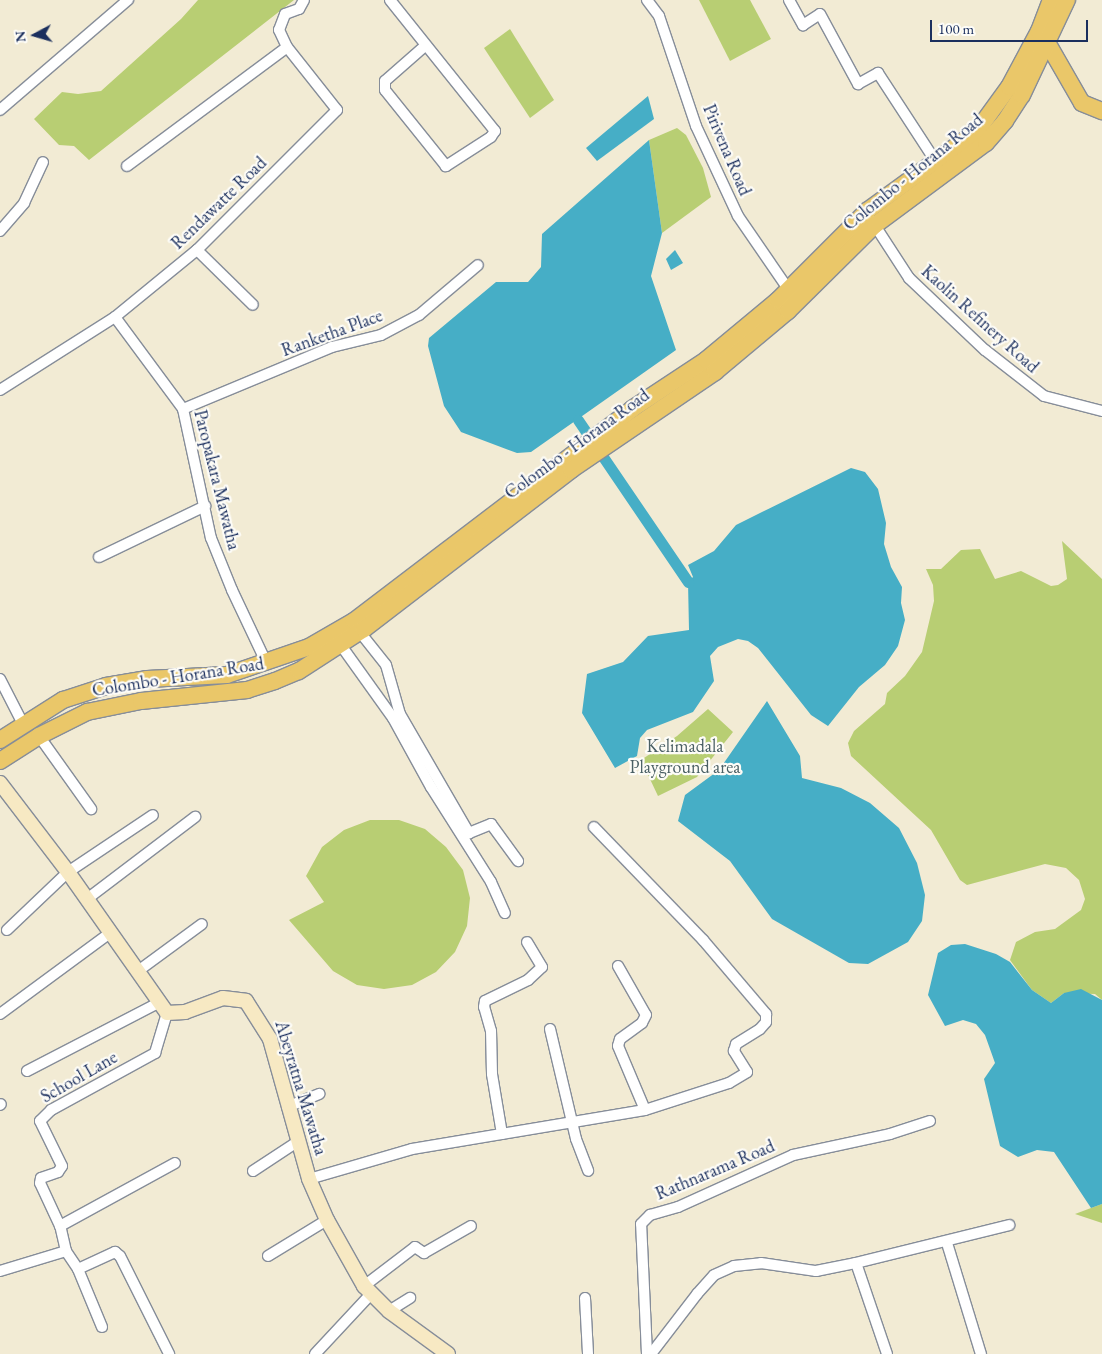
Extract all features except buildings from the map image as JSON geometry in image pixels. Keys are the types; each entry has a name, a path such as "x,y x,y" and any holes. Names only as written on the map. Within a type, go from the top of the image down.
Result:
{"main road":[{"name":"Colombo - Horana Road","path":"871,218 996,134 1022,95 1044,37 1051,0"},
{"name":"Colombo - Horana Road","path":"2,735 63,700 106,686 147,679 227,675 267,664 309,647 354,622 608,436 715,372 871,218 936,162 985,124 1068,0"},
{"path":"1044,37 1082,103 1102,111"},
{"name":"Colombo - Horana Road","path":"0,761 39,736 87,712 141,701 218,694 262,686 299,670 359,631 584,454"}],"street":[{"path":"0,110 128,0"},
{"name":"Rendawatte Road","path":"0,390 115,316 198,250 337,110 287,47 279,30 284,14 298,9 304,0"},
{"path":"390,0 495,132 491,138 446,166 385,90 385,81 425,46"},
{"name":"Pirivena Road","path":"646,0 659,16 696,126 738,216 793,295"},
{"path":"788,0 803,25 820,14 858,84 878,73 936,162"},
{"path":"127,166 287,47"},
{"path":"0,231 24,203 43,162"},
{"name":"Kaolin Refinery Road","path":"871,218 910,278 985,350 1044,396 1102,411"},
{"path":"198,250 253,305"},
{"name":"Ranketha Place","path":"183,410 332,347 381,335 419,315 478,265"},
{"name":"Paropakara Mawatha","path":"115,316 183,410 211,538 232,590 267,664"},
{"path":"99,558 204,506"},
{"path":"359,631 380,654 392,682 400,714 469,833 491,824 518,861"},
{"path":"340,644 393,718 431,787 491,882 505,914"},
{"path":"0,679 23,724"},
{"path":"39,736 91,809"},
{"path":"0,783 68,872 162,1008 27,1070"},
{"path":"7,930 68,872 153,814"},
{"path":"87,899 195,817"},
{"path":"309,1179 412,1149 645,1110 729,1083 746,1072 734,1051 736,1044 760,1029 766,1022 766,1014 703,940 594,827"},
{"path":"138,971 202,924"},
{"path":"0,1014 110,933"},
{"path":"502,1134 492,1074 490,1031 484,1007 486,1001 528,980 542,967 526,942"},
{"path":"618,966 646,1015 642,1023 620,1038 618,1046 645,1110"},
{"name":"Abeyratna Mawatha","path":"162,1008 185,1012 223,998 246,1001 270,1039 287,1107 309,1179 327,1220 367,1290 390,1311 448,1354"},
{"name":"School Lane","path":"102,1327 78,1269 66,1251 60,1226 40,1183 41,1178 58,1172 62,1166 40,1121 43,1115 155,1052 162,1008"},
{"path":"550,1028 572,1121 588,1171"},
{"path":"287,1107 319,1094"},
{"name":"Rathnarama Road","path":"647,1354 641,1224 650,1215 678,1207 793,1155 930,1121"},
{"path":"252,1171 297,1142"},
{"path":"60,1226 175,1163"},
{"path":"268,1256 327,1220"},
{"path":"651,1354 714,1275 734,1266 761,1263 816,1271 948,1243 1009,1225"},
{"path":"315,1354 367,1290 414,1247 424,1253 471,1226"},
{"path":"948,1243 981,1354"},
{"path":"0,1272 66,1251"},
{"path":"78,1269 115,1252 120,1256 169,1354"},
{"path":"856,1264 887,1354"},
{"path":"390,1311 410,1298"},
{"path":"585,1298 588,1354"}],"green space":[{"path":"198,0 294,0 89,160 74,146 59,145 34,119 62,92 78,94 101,91 181,19"},
{"path":"699,0 750,0 771,39 730,61"},
{"path":"510,29 554,100 530,118 484,48"},
{"path":"677,128 686,135 703,168 711,197 662,233 649,140"},
{"path":"1062,541 1102,579 1102,1000 1095,994 1064,993 1051,1003 1032,990 1010,960 1016,942 1035,932 1055,929 1081,910 1085,899 1079,880 1066,868 1045,864 967,885 960,880 931,830 851,756 848,743 854,731 885,704 887,693 905,676 922,652 934,601 933,585 926,569 941,569 961,550 980,549 995,579 1021,571 1051,586 1058,585 1067,579"},
{"name":"Kelimadala Playground area","path":"708,709 733,732 697,777 658,796 641,760 677,736"},
{"path":"370,820 399,820 425,829 446,847 463,870 470,898 467,926 455,952 436,972 412,985 384,989 357,985 333,971 289,920 324,902 306,876 322,847 344,830"},
{"path":"1102,1204 1102,1223 1075,1214 1091,1208"}],"water":[{"path":"648,96 654,119 597,161 586,148"},
{"path":"649,140 662,233 651,276 676,350 531,452 517,453 461,432 444,406 428,346 429,338 496,282 528,282 541,267 542,234"},
{"path":"675,250 683,263 671,270 666,259"},
{"path":"851,468 865,472 878,489 886,523 884,544 891,567 902,587 901,603 905,620 898,646 885,665 859,687 828,726 811,715 758,648 748,641 738,639 718,647 710,656 714,681 693,712 647,730 640,738 637,756 615,768 582,713 587,674 623,662 648,636 689,630 688,582 693,577 688,565 714,551 736,525"},
{"path":"767,701 800,756 802,778 841,788 870,803 899,828 917,863 925,895 922,921 908,942 868,964 849,963 772,919 730,861 678,821 685,795 719,770"},
{"path":"965,944 996,954 1010,962 1032,990 1051,1003 1064,993 1081,989 1102,1000 1102,1204 1091,1208 1054,1152 1037,1150 1018,1157 1000,1146 984,1079 995,1063 985,1035 976,1024 963,1020 945,1026 928,995 938,953 951,945"}],"waterway":[{"path":"578,420 688,582"}]}
